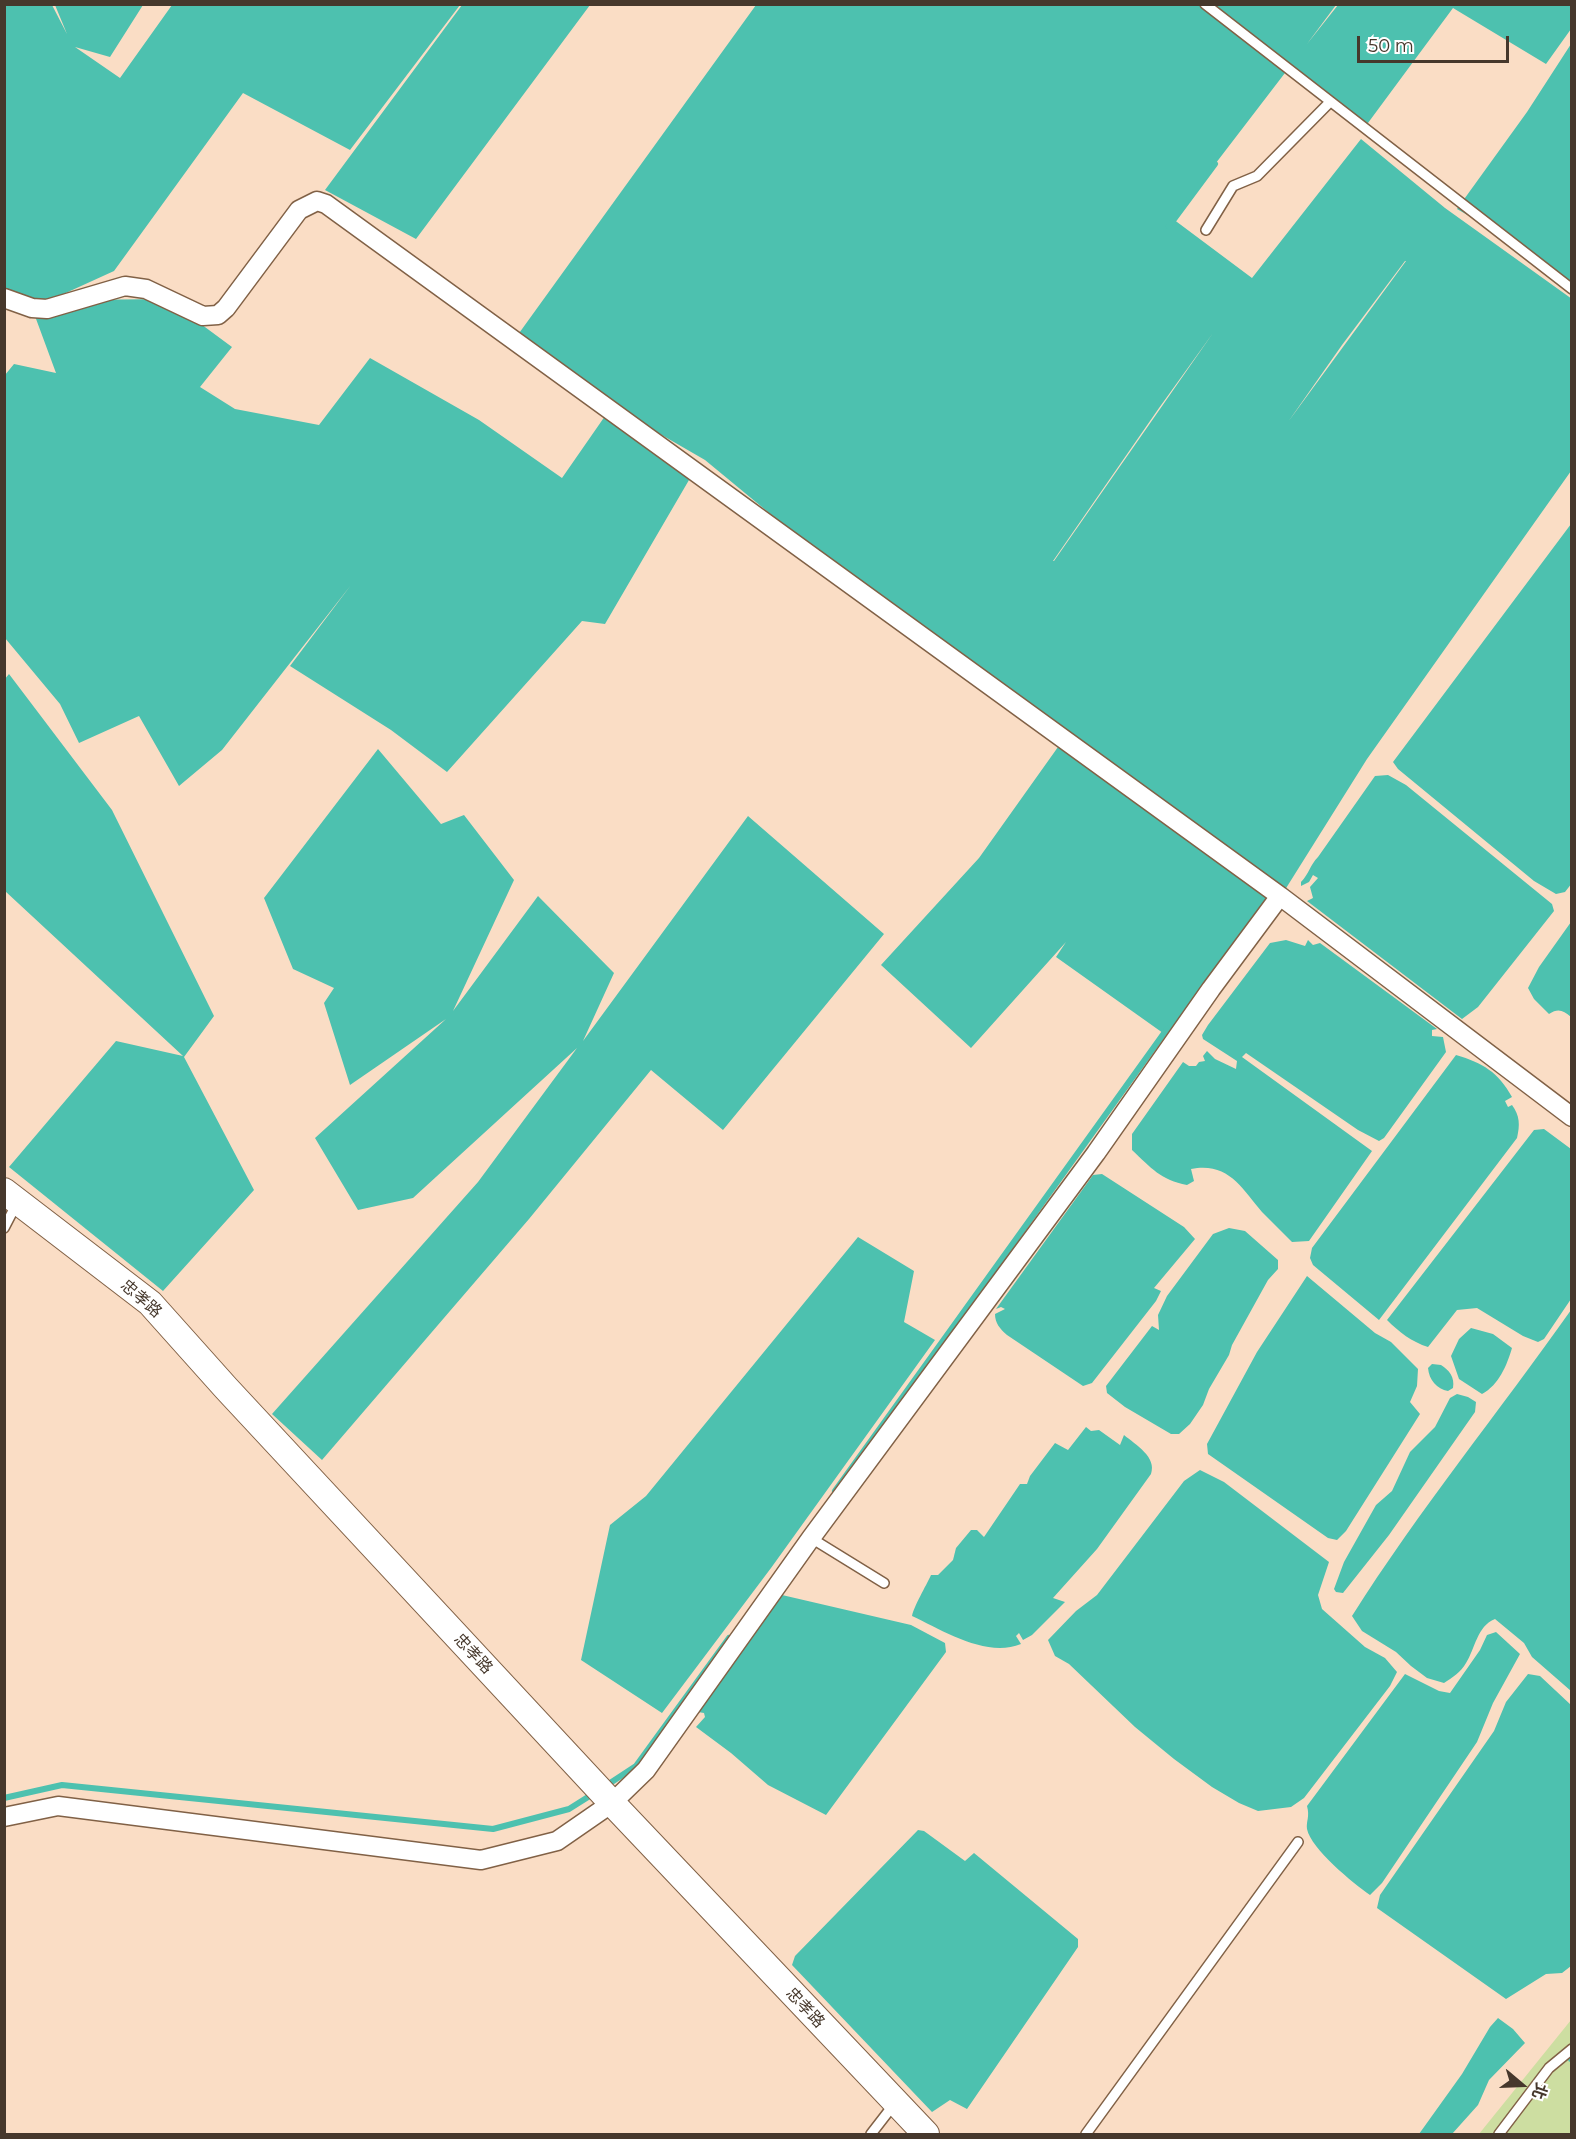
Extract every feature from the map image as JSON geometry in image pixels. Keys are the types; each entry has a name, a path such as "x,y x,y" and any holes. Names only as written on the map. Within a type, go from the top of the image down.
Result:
{"street":[{"path":"4,298 32,308 47,309 125,286 146,290 203,316 218,315 226,308 299,210 317,201 326,204 1280,896 1572,1117"},
{"path":"4,1817 58,1806 481,1860 557,1841 612,1803 646,1770 811,1538 1096,1153 1211,989 1280,896"},
{"name":"忠孝路","path":"11,1196 150,1303 612,1803 926,2134"}],"lane":[{"path":"1205,4 1572,289"},
{"path":"1206,230 1233,186 1257,176 1330,102"},
{"path":"4,1228 11,1196"},
{"path":"811,1538 884,1583"},
{"path":"1086,2134 1298,1842"},
{"path":"1499,2134 1549,2067 1572,2049"},
{"path":"871,2134 895,2102"}],"green space":[{"path":"1571,2020 1571,2134 1479,2134"}],"water":[{"path":"5,5 52,5 67,34 55,5 143,5 110,57 75,47 120,78 172,5 460,5 350,150 243,93 114,271 35,307 76,300 167,299 232,347 200,387 235,409 319,425 370,358 479,420 562,478 612,406 517,336 756,5 1336,5 1307,44 1338,5 1571,5 1571,29 1546,64 1453,8 1365,127 1288,69 1173,219 1252,278 1361,139 1445,208 1572,299 1571,471 1367,759 1278,901 1177,1043 1056,957 1066,942 971,1048 881,965 979,858 1063,740 883,607 705,460 615,408 689,480 605,624 582,621 447,772 391,730 290,666 351,585 222,750 179,786 139,716 79,743 60,704 5,638 5,375 14,364 56,373 32,308 5,299","holes":["1406,261 1288,422 1342,345","1213,333 1054,561 1053,561 1159,408"]},
{"path":"462,5 590,5 416,239 325,190"},
{"path":"1571,44 1571,283 1515,242 1457,209 1527,112"},
{"path":"1571,524 1572,883 1565,892 1556,894 1534,881 1398,769 1393,762"},
{"path":"9,674 112,810 214,1016 184,1057 254,1190 163,1291 9,1167 116,1041 183,1056 5,891 4,680"},
{"path":"378,749 441,824 464,815 514,880 453,1011 538,896 614,973 583,1041 748,816 884,934 723,1130 651,1070 529,1219 322,1460 272,1414 478,1182 577,1048 413,1198 358,1210 315,1138 446,1019 350,1085 324,1003 334,988 293,969 264,898"},
{"path":"1388,775 1406,785 1552,904 1554,911 1478,1007 1462,1019 1307,901 1313,898 1310,887 1318,878 1313,875 1309,882 1301,886 1301,882 1313,863 1375,776"},
{"path":"1571,922 1571,1017 1560,1011 1549,1014 1534,999 1528,988 1539,967"},
{"path":"1286,940 1305,946 1308,940 1313,945 1320,943 1437,1029 1432,1030 1432,1036 1443,1037 1446,1052 1384,1138 1379,1141 1358,1130 1246,1053 1242,1057 1372,1151 1309,1241 1292,1242 1240,1186 1224,1173 1215,1169 1191,1169 1194,1181 1187,1185 1178,1183 1157,1172 1132,1150 1132,1134 1183,1062 1189,1066 1196,1066 1199,1062 1205,1061 1203,1056 1207,1051 1215,1059 1236,1069 1237,1061 1203,1039 1202,1035 1270,943"},
{"path":"1456,1055 1482,1065 1507,1088 1512,1097 1505,1101 1508,1107 1512,1105 1518,1117 1517,1138 1379,1320 1313,1265 1310,1258 1312,1248"},
{"path":"1544,1129 1571,1149 1571,1299 1544,1339 1538,1342 1523,1336 1477,1308 1457,1310 1428,1347 1396,1329 1387,1320 1534,1130"},
{"path":"1102,1174 1184,1227 1195,1239 1154,1288 1161,1291 1156,1301 1092,1383 1083,1386 1007,1335 998,1326 995,1314 1005,1309 1001,1307 996,1309 1093,1175"},
{"path":"1229,1228 1245,1231 1278,1260 1278,1269 1268,1280 1232,1345 1203,1405 1190,1424 1179,1434 1171,1434 1125,1407 1107,1393 1106,1386 1152,1326 1159,1330 1158,1315 1167,1296 1213,1234"},
{"path":"858,1237 914,1271 904,1322 935,1340 771,1568 662,1713 581,1660 610,1525 646,1496"},
{"path":"1307,1276 1375,1333 1391,1342 1418,1369 1417,1386 1410,1402 1420,1414 1346,1531 1337,1540 1328,1538 1208,1454 1207,1444 1257,1352"},
{"path":"1571,1310 1571,1691 1532,1657 1524,1643 1495,1619 1480,1632 1466,1663 1456,1675 1444,1683 1427,1678 1396,1652 1362,1631 1352,1616 1432,1499"},
{"path":"1471,1328 1493,1334 1512,1348 1498,1380 1482,1394 1459,1379 1451,1356 1459,1339"},
{"path":"1432,1364 1441,1365 1449,1372 1453,1380 1453,1388 1448,1391 1434,1383 1428,1368"},
{"path":"1457,1394 1476,1402 1475,1412 1389,1535 1343,1593 1336,1592 1334,1589 1344,1562 1376,1505 1392,1491 1410,1452 1435,1427 1450,1398"},
{"path":"1086,1427 1091,1431 1099,1430 1120,1445 1124,1435 1144,1452 1152,1468 1151,1474 1097,1549 1053,1598 1065,1602 1032,1635 1023,1640 1019,1633 1016,1636 1021,1644 1008,1647 994,1648 965,1641 912,1616 931,1575 938,1575 953,1560 956,1548 971,1530 977,1530 984,1537 1020,1484 1027,1484 1030,1476 1055,1443 1068,1450"},
{"path":"1200,1470 1224,1482 1329,1562 1318,1595 1322,1609 1365,1647 1385,1658 1397,1672 1390,1686 1304,1798 1291,1807 1258,1811 1212,1787 1135,1727 1069,1664 1055,1656 1048,1640 1076,1611 1097,1595 1184,1481"},
{"path":"782,1595 911,1625 945,1643 946,1652 826,1815 768,1785 696,1727 705,1717 704,1713 698,1712"},
{"path":"1496,1632 1520,1654 1493,1703 1477,1742 1382,1883 1370,1895 1324,1856 1316,1846 1307,1829 1307,1806 1405,1674 1439,1691 1450,1693 1480,1650 1487,1635"},
{"path":"1528,1674 1540,1676 1571,1705 1571,1966 1562,1973 1546,1974 1506,1999 1377,1908 1380,1895 1494,1731 1506,1702"},
{"path":"918,1830 924,1831 965,1861 974,1853 1078,1939 1078,1947 967,2109 950,2100 932,2112 792,1965 795,1956"},
{"path":"1498,2018 1513,2029 1525,2043 1489,2080 1478,2105 1452,2134 1419,2134 1462,2074 1490,2027"}],"waterway":[{"path":"1169,226 1215,164"},
{"path":"835,1491 1167,1029"},
{"path":"604,1787 636,1766 729,1638"},
{"path":"4,1798 62,1785 493,1829 569,1809 596,1792"}]}
